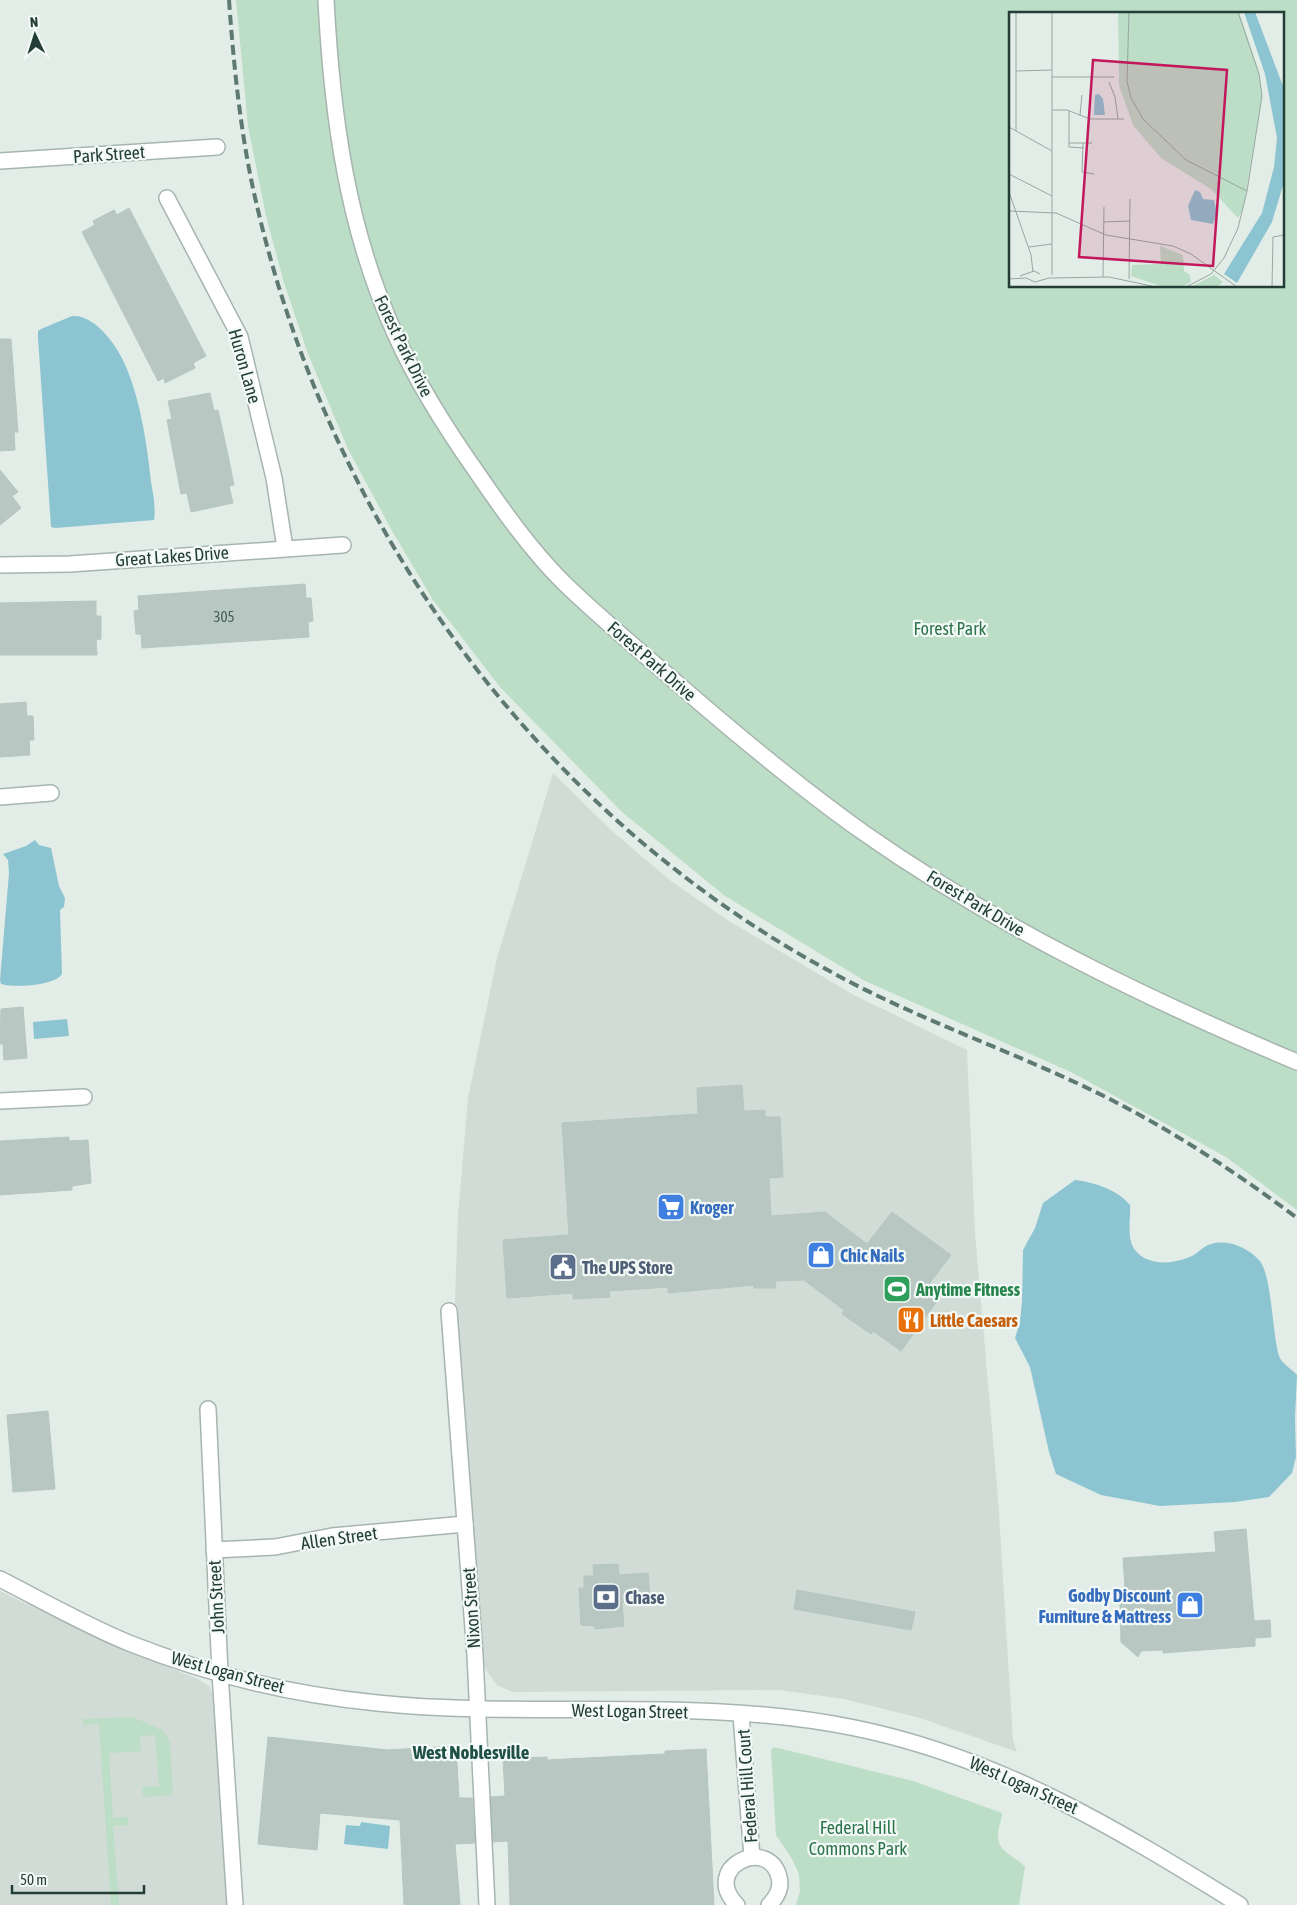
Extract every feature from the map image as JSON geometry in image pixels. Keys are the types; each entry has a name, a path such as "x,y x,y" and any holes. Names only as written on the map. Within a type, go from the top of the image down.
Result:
{"street":[{"name":"Forest Park Drive","path":"326,0 335,121 345,177 368,266 396,336 418,380 449,432 522,535 562,581 748,744 863,832 915,867 1019,929 1115,979 1212,1026 1297,1062"},
{"name":"Park Street","path":"0,161 217,147"},
{"name":"Huron Lane","path":"167,198 240,337 274,478 285,548"},
{"name":"Great Lakes Drive","path":"0,564 70,564 344,545"},
{"path":"0,797 51,793"},
{"path":"0,1101 84,1097"},
{"name":"Nixon Street","path":"449,1311 477,1709 487,1905"},
{"name":"John Street","path":"208,1409 220,1673 235,1905"},
{"name":"Allen Street","path":"214,1550 275,1547 332,1536 465,1524"},
{"name":"West Logan Street","path":"0,1579 127,1642 171,1658 220,1673 328,1696 375,1703 477,1709 706,1712 854,1728 918,1744 976,1762 1073,1806 1136,1841 1240,1905"},
{"name":"Federal Hill Court","path":"741,1715 752,1857"},
{"name":"Federal Hill Court","path":"737,1905 727,1892 727,1876 737,1862 752,1857 768,1862 778,1875 779,1892 769,1905"}],"shaded area":[{"path":"553,773 612,831 671,881 729,921 854,995 967,1050 975,1233 998,1498 1013,1740 1017,1752 920,1718 844,1699 779,1690 513,1692 497,1685 488,1673 480,1655 454,1326 458,1215 468,1098 497,958"},
{"path":"0,1591 95,1637 198,1679 209,1686 214,1696 227,1905 0,1905"}],"green space":[{"name":"Forest Park","path":"236,0 1297,0 1297,1210 1226,1157 1073,1073 865,981 725,896 622,812 500,687 433,600 391,529 348,449 308,354 284,283 266,216 248,126"},
{"path":"133,1717 164,1731 170,1743 173,1795 143,1797 142,1787 159,1786 155,1735 140,1736 141,1751 109,1753 113,1818 128,1817 128,1825 113,1826 119,1905 111,1905 99,1724 83,1725 83,1719"},
{"name":"Federal Hill Commons Park","path":"774,1747 913,1781 1002,1813 998,1834 1001,1847 1025,1867 1019,1905 796,1905 800,1891 799,1874 792,1859 776,1835 771,1750"}],"water":[{"path":"72,316 90,320 98,326 112,342 127,369 140,410 154,501 154,520 51,527 38,331"},
{"path":"35,840 39,845 51,848 59,886 65,898 64,907 60,910 62,974 51,981 33,985 1,984 9,873 8,860 3,854 26,846"},
{"path":"67,1019 69,1036 34,1039 33,1022"},
{"path":"1075,1180 1112,1191 1130,1205 1132,1245 1140,1255 1147,1259 1162,1262 1178,1261 1192,1256 1208,1245 1224,1243 1243,1248 1259,1260 1267,1278 1279,1356 1297,1375 1296,1457 1292,1473 1269,1497 1235,1502 1160,1506 1101,1495 1056,1474 1049,1452 1030,1367 1015,1338 1020,1322 1022,1302 1023,1250 1035,1228 1043,1203"},
{"path":"361,1822 390,1826 388,1849 344,1844 346,1825 360,1826"}],"building":[{"path":"129,208 206,356 193,363 195,368 165,383 164,378 158,381 82,232 95,225 93,221 114,210 117,215"},
{"path":"0,339 11,339 18,432 14,432 15,450 0,451"},
{"path":"210,393 214,411 218,410 228,455 234,485 229,486 233,503 191,512 187,493 181,494 167,420 172,419 168,401"},
{"path":"0,470 18,492 12,496 21,508 0,525"},
{"path":"305,584 306,598 311,598 313,621 308,622 309,637 142,648 141,634 136,634 134,611 139,610 138,596"},
{"path":"96,601 96,616 101,616 101,639 96,640 97,655 0,655 0,603"},
{"path":"26,702 27,716 33,716 34,740 29,740 30,755 0,757 0,704"},
{"path":"23,1007 27,1058 4,1060 3,1044 0,1044 1,1009"},
{"path":"742,1085 744,1111 765,1110 765,1117 780,1117 783,1177 769,1178 771,1216 825,1212 867,1244 892,1212 951,1255 926,1288 940,1297 901,1351 873,1331 871,1334 842,1314 844,1310 804,1280 775,1281 776,1288 754,1288 754,1285 668,1293 668,1287 609,1291 610,1297 573,1299 573,1293 507,1298 503,1240 569,1235 562,1123 698,1114 697,1088"},
{"path":"69,1137 69,1141 88,1140 91,1183 72,1186 72,1190 0,1195 0,1141"},
{"path":"48,1411 55,1489 13,1492 7,1415"},
{"path":"1246,1529 1254,1621 1270,1620 1271,1637 1255,1638 1255,1646 1163,1653 1164,1650 1141,1651 1138,1657 1121,1642 1120,1602 1126,1602 1123,1558 1216,1552 1214,1532"},
{"path":"618,1564 619,1575 648,1573 650,1599 622,1602 624,1626 595,1629 595,1626 581,1625 579,1588 584,1588 584,1576 594,1576 593,1565"},
{"path":"797,1590 915,1612 911,1630 794,1609"},
{"path":"268,1737 388,1750 456,1746 459,1798 472,1798 475,1843 455,1844 460,1905 404,1905 400,1820 320,1813 317,1850 258,1844"},
{"path":"706,1749 714,1905 510,1905 508,1841 493,1842 491,1797 505,1796 503,1759 547,1757 547,1760 665,1754 665,1751"}],"railway":[{"path":"229,0 239,104 251,181 257,206 291,324 336,437 393,545 460,647 537,741 624,827 720,903 824,968 854,984 914,1013 1068,1079 1158,1125 1215,1160 1297,1218"}],"place":[{"name":"Kroger","path":"671,1207"},
{"name":"Chic Nails","path":"821,1255"},
{"name":"The UPS Store","path":"563,1267"},
{"name":"Anytime Fitness","path":"897,1289"},
{"name":"Little Caesars","path":"911,1320"},
{"name":"Chase","path":"606,1597"},
{"name":"Godby Discount Furniture & Mattress","path":"1190,1605"}],"district":[{"name":"West Noblesville","path":"471,1752"}]}
